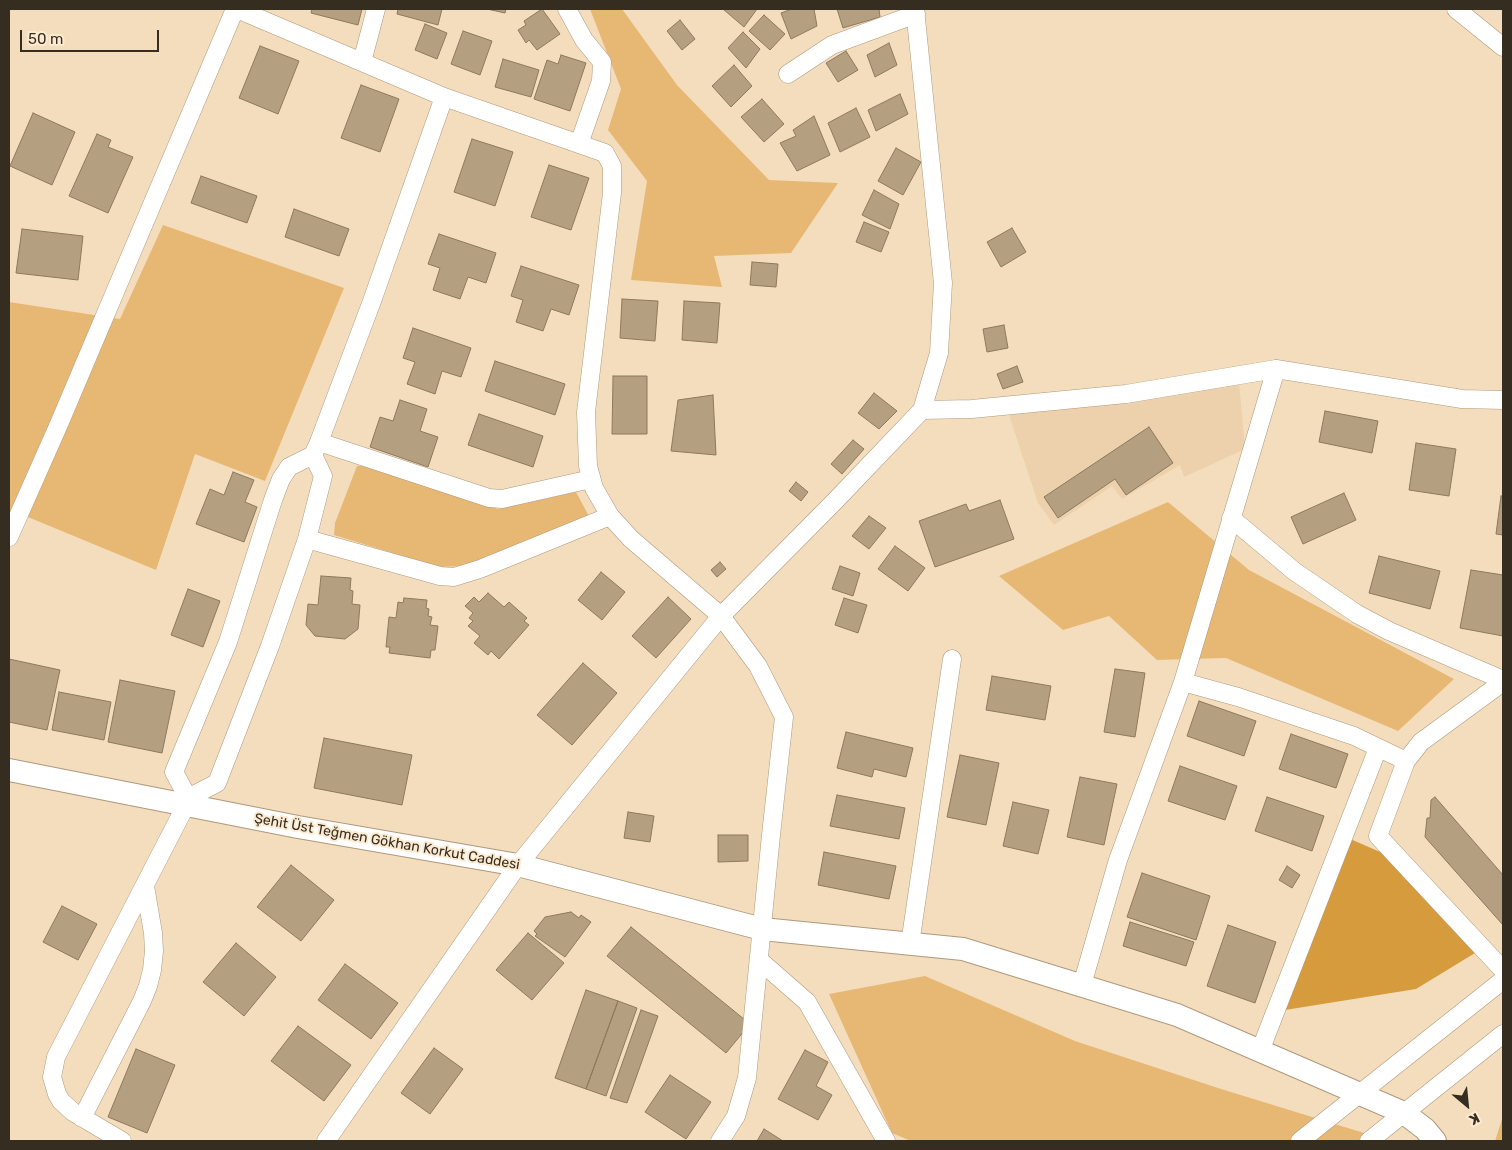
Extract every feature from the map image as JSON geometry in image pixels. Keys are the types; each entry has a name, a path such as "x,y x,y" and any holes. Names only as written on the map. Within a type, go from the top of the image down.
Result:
{"street":[{"path":"9,538 236,9 444,97 605,152 612,166 612,194 586,412 588,466 591,479 610,516 632,539 721,616 758,666 784,716 747,1078 736,1116 720,1141"},
{"path":"362,62 376,9"},
{"path":"566,9 584,40 602,62 601,80 578,144"},
{"path":"1456,9 1503,47"},
{"path":"326,1141 518,865 721,616 922,410 939,353 944,283 915,11 832,45 788,74"},
{"path":"122,1141 66,1107 57,1094 52,1076 56,1057 187,802 218,782 270,646 307,539 323,476 316,449 372,301 444,97"},
{"path":"922,410 972,409 1126,394 1276,369 1462,399 1503,400"},
{"path":"1082,985 1118,860 1183,682 1276,369"},
{"path":"187,802 174,772 228,642 273,500 281,479 289,467 316,449 489,498 502,499 591,479"},
{"path":"307,539 440,576 454,577 480,569 610,516"},
{"path":"1232,518 1294,571 1357,614 1389,631 1503,681 1421,742 1406,761 1378,836 1503,970"},
{"path":"910,944 952,659"},
{"path":"1183,682 1246,700 1354,736 1406,761"},
{"path":"1260,1051 1378,748"},
{"name":"Şehit Üst Teğmen Gökhan Korkut Caddesi","path":"9,770 187,802 298,827 518,865 762,929 963,950 1177,1015 1404,1114 1426,1129 1435,1141"},
{"path":"82,1118 148,986 154,951 153,933 144,886"},
{"path":"759,960 807,1002 886,1141"},
{"path":"1300,1141 1503,980"},
{"path":"1369,1141 1503,1034"}],"shaded area":[{"path":"590,9 622,9 677,85 769,180 838,183 791,253 714,256 722,287 631,280 647,181 608,130 621,89"},
{"path":"163,225 344,288 265,481 195,454 156,570 23,515 9,545 9,302 120,319"},
{"path":"1239,382 1245,449 1184,477 1180,465 1122,499 1112,486 1054,525 1038,503 1008,412"},
{"path":"357,466 366,466 498,509 576,492 590,518 488,559 462,566 439,567 334,535 335,523"},
{"path":"1168,502 1249,570 1454,679 1398,731 1226,658 1157,660 1109,616 1063,630 999,576"},
{"path":"1348,838 1394,858 1475,953 1416,989 1285,1010"},
{"path":"925,976 1075,1041 1218,1088 1390,1141 911,1141 892,1133 829,994"},
{"path":"1503,1116 1503,1141 1495,1141"}],"building":[{"path":"312,9 362,9 358,25 311,13"},
{"path":"398,9 442,9 438,25 397,14"},
{"path":"487,9 506,9 505,13"},
{"path":"542,9 560,34 537,50 529,40 526,43 518,30 526,25 524,21"},
{"path":"723,9 757,9 744,27"},
{"path":"792,9 814,9 817,26 791,39 781,13"},
{"path":"837,9 879,9 880,17 843,28"},
{"path":"764,15 785,34 770,50 749,31"},
{"path":"680,20 695,39 682,50 667,31"},
{"path":"425,24 447,33 437,59 415,50"},
{"path":"463,31 492,41 480,75 451,64"},
{"path":"743,32 760,49 746,68 728,48"},
{"path":"889,43 897,65 875,77 867,55"},
{"path":"260,46 299,61 278,114 239,98"},
{"path":"846,51 858,70 838,82 826,63"},
{"path":"561,55 586,63 570,111 534,99 547,60 558,64"},
{"path":"503,59 539,70 531,97 495,87"},
{"path":"734,65 752,86 731,107 712,86"},
{"path":"361,85 399,99 380,152 341,138"},
{"path":"900,94 908,114 876,131 868,110"},
{"path":"762,99 784,124 764,142 741,117"},
{"path":"856,108 870,137 840,152 828,123"},
{"path":"33,113 75,132 52,185 10,166"},
{"path":"814,116 830,155 797,171 780,143 796,136 793,130"},
{"path":"97,134 111,140 108,147 133,157 108,213 69,196"},
{"path":"472,139 513,152 495,206 454,192"},
{"path":"896,148 921,162 903,195 878,181"},
{"path":"549,165 589,178 571,230 531,217"},
{"path":"201,176 257,196 247,223 191,203"},
{"path":"874,190 899,204 890,229 862,215"},
{"path":"294,209 349,229 339,256 285,237"},
{"path":"864,222 889,232 881,252 856,242"},
{"path":"1012,228 1026,252 1001,267 987,242"},
{"path":"22,229 83,236 78,280 16,273"},
{"path":"439,234 496,253 486,283 468,277 460,299 433,290 440,268 428,264"},
{"path":"752,262 778,264 776,287 750,285"},
{"path":"521,266 579,285 569,315 551,309 543,331 516,322 523,300 511,296"},
{"path":"622,299 658,301 655,341 620,338"},
{"path":"684,301 720,303 717,343 682,340"},
{"path":"1004,325 1008,348 987,352 983,329"},
{"path":"413,328 471,348 461,377 442,371 435,394 407,384 415,362 403,358"},
{"path":"495,361 565,384 555,415 485,391"},
{"path":"1017,366 1023,382 1003,389 997,374"},
{"path":"613,376 647,376 647,434 612,434"},
{"path":"874,393 897,411 879,429 858,413"},
{"path":"713,395 716,455 671,451 678,400"},
{"path":"400,400 427,409 420,431 438,437 428,467 370,447 380,417 393,421"},
{"path":"1325,411 1378,421 1372,453 1319,442"},
{"path":"479,414 543,436 533,467 468,445"},
{"path":"1149,427 1173,463 1126,495 1115,479 1058,518 1044,497"},
{"path":"853,440 864,449 842,474 831,464"},
{"path":"1416,443 1456,449 1449,496 1409,490"},
{"path":"233,472 254,480 245,502 257,507 244,542 196,524 210,489 224,495"},
{"path":"796,482 808,492 801,501 789,491"},
{"path":"1344,493 1356,520 1303,544 1291,517"},
{"path":"1501,496 1503,496 1503,535 1496,534"},
{"path":"1000,500 1014,539 935,567 919,521 966,504 969,511"},
{"path":"869,516 886,528 869,549 852,536"},
{"path":"895,546 925,568 908,591 878,569"},
{"path":"1379,556 1440,571 1430,609 1369,593"},
{"path":"720,562 726,569 717,577 711,570"},
{"path":"840,566 860,573 853,596 832,589"},
{"path":"1471,570 1503,575 1503,636 1460,628"},
{"path":"601,572 625,592 602,620 578,600"},
{"path":"321,576 351,578 352,604 360,605 358,629 345,639 315,636 306,625 308,604 318,605"},
{"path":"188,589 220,601 203,647 171,635"},
{"path":"488,593 504,607 509,602 527,618 524,621 529,625 499,659 491,651 488,655 474,643 480,636 468,626 473,621 469,618 473,613 465,606 474,597 479,602"},
{"path":"668,597 691,619 656,658 632,636"},
{"path":"404,598 427,600 428,616 432,617 430,625 438,626 435,650 431,650 430,658 389,653 390,647 386,647 389,617 396,618 398,602 403,603"},
{"path":"844,598 867,605 858,633 835,625"},
{"path":"9,659 60,670 47,730 9,722"},
{"path":"583,663 617,693 572,745 537,715"},
{"path":"1115,669 1145,673 1135,737 1104,732"},
{"path":"992,676 1051,686 1045,720 986,710"},
{"path":"120,680 175,691 162,753 108,742"},
{"path":"59,692 111,702 104,740 52,730"},
{"path":"1199,701 1256,721 1244,756 1187,736"},
{"path":"846,732 913,748 906,777 874,769 872,777 837,768"},
{"path":"1291,734 1348,754 1336,788 1279,769"},
{"path":"324,738 412,755 402,805 314,788"},
{"path":"960,755 999,763 986,825 947,817"},
{"path":"1180,766 1237,786 1225,820 1168,801"},
{"path":"1080,777 1117,784 1104,845 1067,837"},
{"path":"837,795 905,808 899,839 830,826"},
{"path":"1267,797 1324,816 1312,851 1255,831"},
{"path":"1435,797 1503,875 1503,925 1425,837 1427,818 1430,818 1431,800"},
{"path":"1013,802 1049,810 1038,854 1003,846"},
{"path":"628,812 654,816 650,842 624,838"},
{"path":"718,835 748,835 748,861 718,862"},
{"path":"824,852 896,866 889,899 818,885"},
{"path":"291,865 334,900 301,941 257,907"},
{"path":"1287,866 1300,875 1292,888 1279,880"},
{"path":"1142,873 1210,896 1196,940 1127,917"},
{"path":"62,906 97,924 78,960 43,942"},
{"path":"571,912 579,918 581,915 591,922 565,957 535,936 537,934 534,931 545,917"},
{"path":"1130,922 1194,942 1186,966 1123,946"},
{"path":"1228,925 1276,942 1255,1003 1207,986"},
{"path":"631,927 750,1024 726,1053 607,956"},
{"path":"528,933 564,963 532,1000 496,970"},
{"path":"236,943 276,977 244,1016 203,982"},
{"path":"345,964 398,1003 371,1039 318,1000"},
{"path":"586,990 618,1001 586,1089 555,1078"},
{"path":"618,1001 637,1008 606,1096 586,1089"},
{"path":"641,1010 658,1016 627,1103 610,1098"},
{"path":"298,1026 351,1065 324,1101 271,1061"},
{"path":"434,1048 463,1069 430,1114 401,1093"},
{"path":"136,1049 175,1065 147,1133 108,1117"},
{"path":"805,1050 828,1062 816,1086 832,1095 818,1120 778,1099"},
{"path":"670,1075 711,1102 686,1139 645,1112"},
{"path":"764,1129 783,1141 757,1141"}]}
